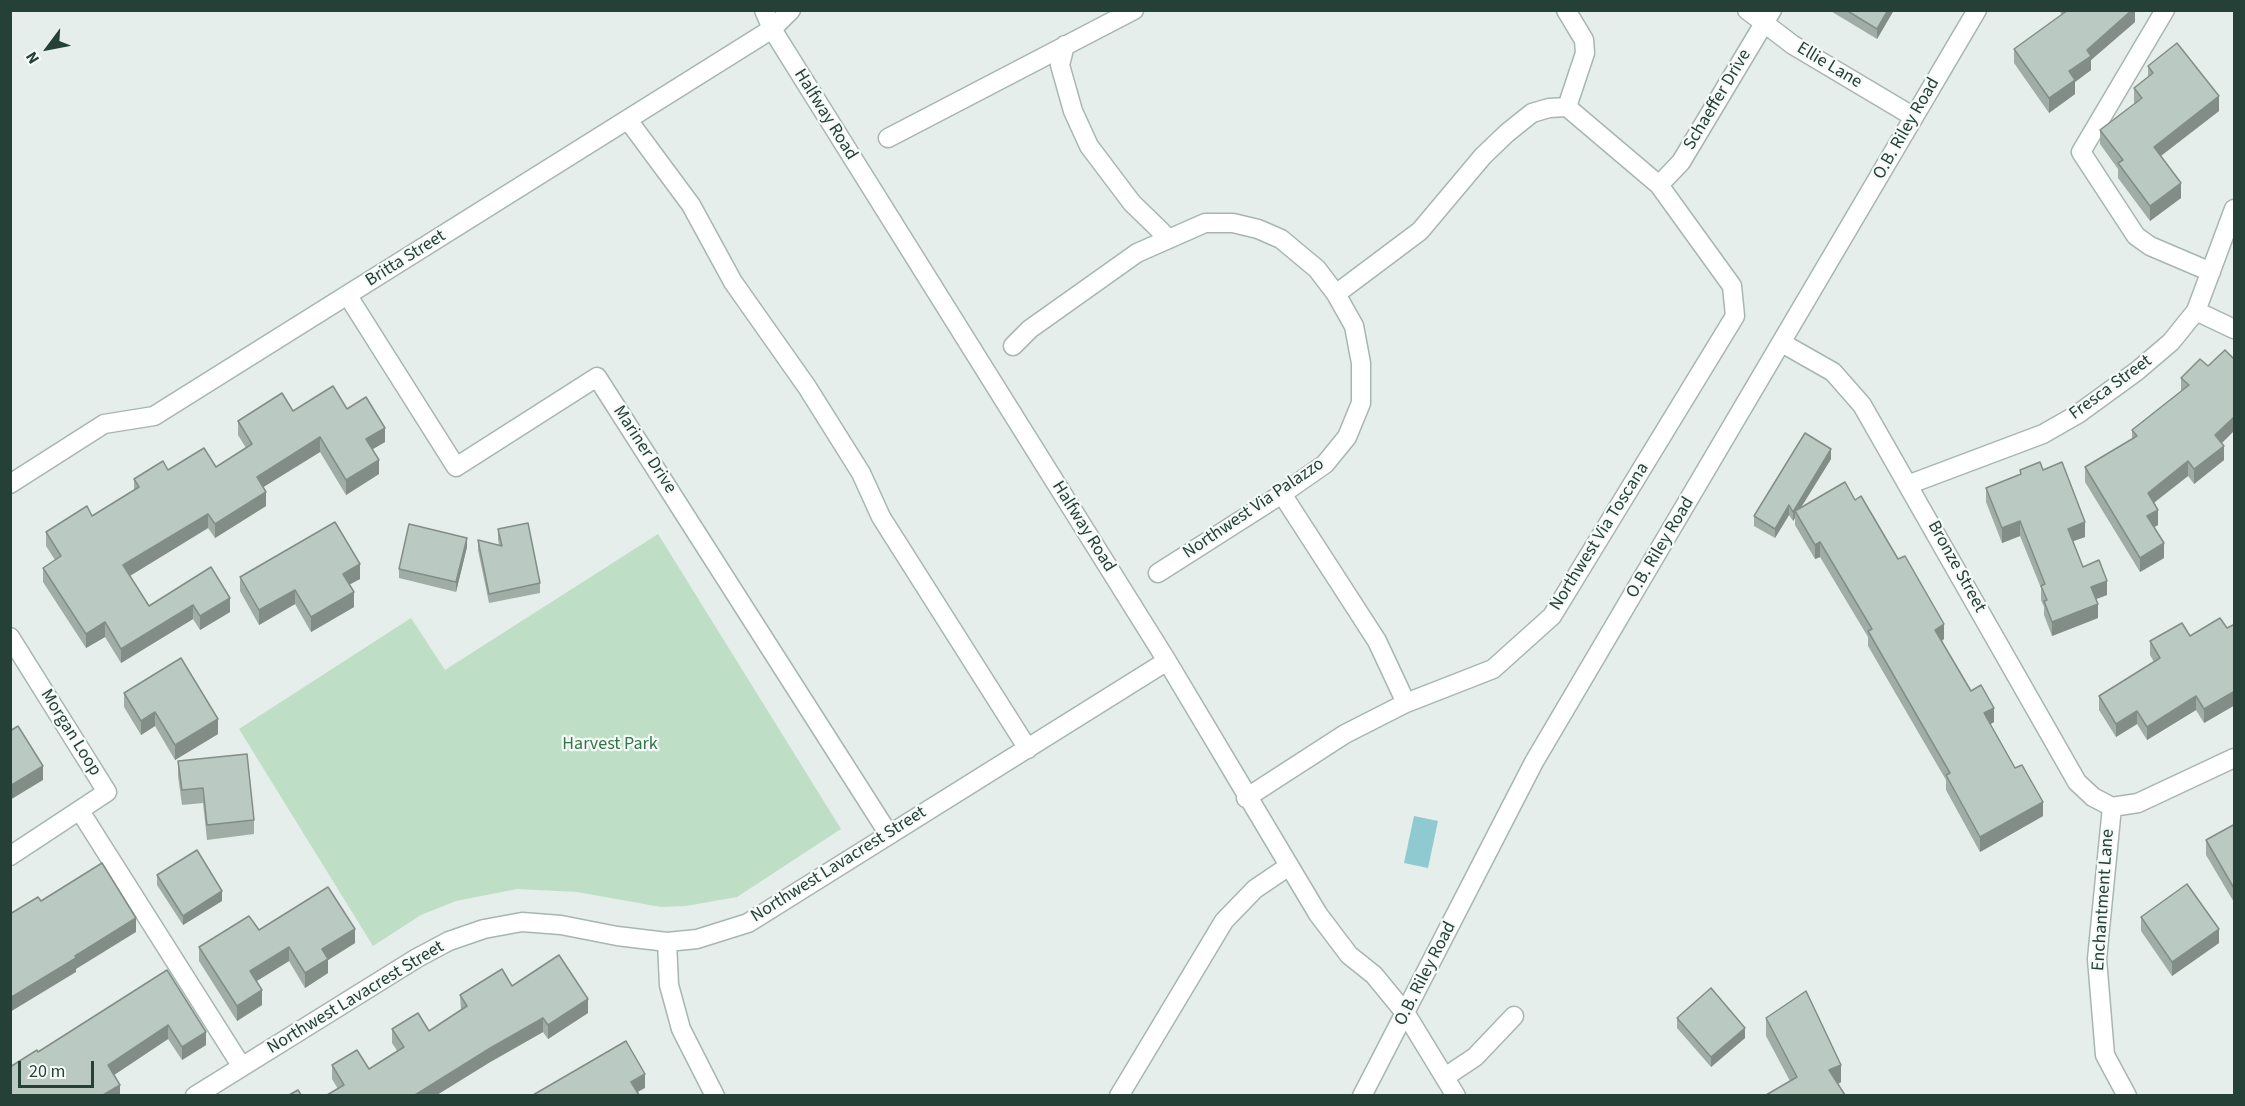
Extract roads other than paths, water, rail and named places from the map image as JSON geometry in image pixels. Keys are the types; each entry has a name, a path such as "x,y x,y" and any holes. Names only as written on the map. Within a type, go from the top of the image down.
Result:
{"street":[{"name":"Halfway Road","path":"764,10 772,29 1167,661 1246,798 1318,914 1349,955 1374,975 1406,1014 1456,1095"},
{"name":"Britta Street","path":"10,484 104,424 154,416 772,29 791,10"},
{"path":"888,138 1134,10"},
{"path":"1336,294 1420,231 1483,156 1507,133 1532,113 1549,108 1567,107 1585,53 1584,40 1566,10"},
{"name":"Ellie Lane","path":"1747,10 1768,17 1793,45 1914,117"},
{"name":"O.B. Riley Road","path":"1362,1095 1406,1014 1534,762 1977,10"},
{"path":"2165,10 2081,152 2136,236 2150,246 2211,272"},
{"name":"Schaeffer Drive","path":"1659,185 1682,162 1768,17"},
{"path":"1065,45 1060,65 1073,111 1089,146 1132,203 1169,239"},
{"name":"Northwest Via Toscana","path":"1246,798 1345,734 1406,703 1493,669 1552,616 1735,316 1732,286 1659,185 1567,107"},
{"path":"628,120 691,205 733,282 807,387 861,473 881,517 1028,749"},
{"name":"Fresca Street","path":"1910,484 2043,434 2078,414 2137,371 2171,342 2196,311 2235,209"},
{"name":"Northwest Via Palazzo","path":"1013,346 1030,329 1137,253 1205,223 1233,223 1258,229 1281,239 1317,269 1336,294 1354,326 1361,363 1361,404 1347,436 1325,464 1158,573"},
{"name":"Mariner Drive","path":"348,296 456,467 597,378 888,833"},
{"path":"2196,311 2235,329"},
{"name":"Bronze Street","path":"1782,343 1833,372 1862,405 1910,484 2077,782 2093,797 2112,807"},
{"path":"1282,494 1377,641 1406,703"},
{"name":"Morgan Loop","path":"10,637 107,792 10,856"},
{"name":"Northwest Lavacrest Street","path":"195,1095 417,958 449,941 484,929 522,922 561,925 616,936 667,942 697,939 748,922 1167,661"},
{"path":"2112,807 2138,803 2159,795 2235,758"},
{"name":"Enchantment Lane","path":"2112,807 2097,959 2105,1055 2127,1095"},
{"path":"80,811 242,1067"},
{"path":"1119,1095 1224,921 1255,889 1288,866"},
{"path":"667,942 669,986 681,1029 715,1095"},
{"path":"1445,1077 1475,1057 1514,1016"}],"water":[{"path":"1414,816 1438,821 1428,868 1404,863"}],"park label":[{"name":"Harvest Park","path":"610,745"}]}
